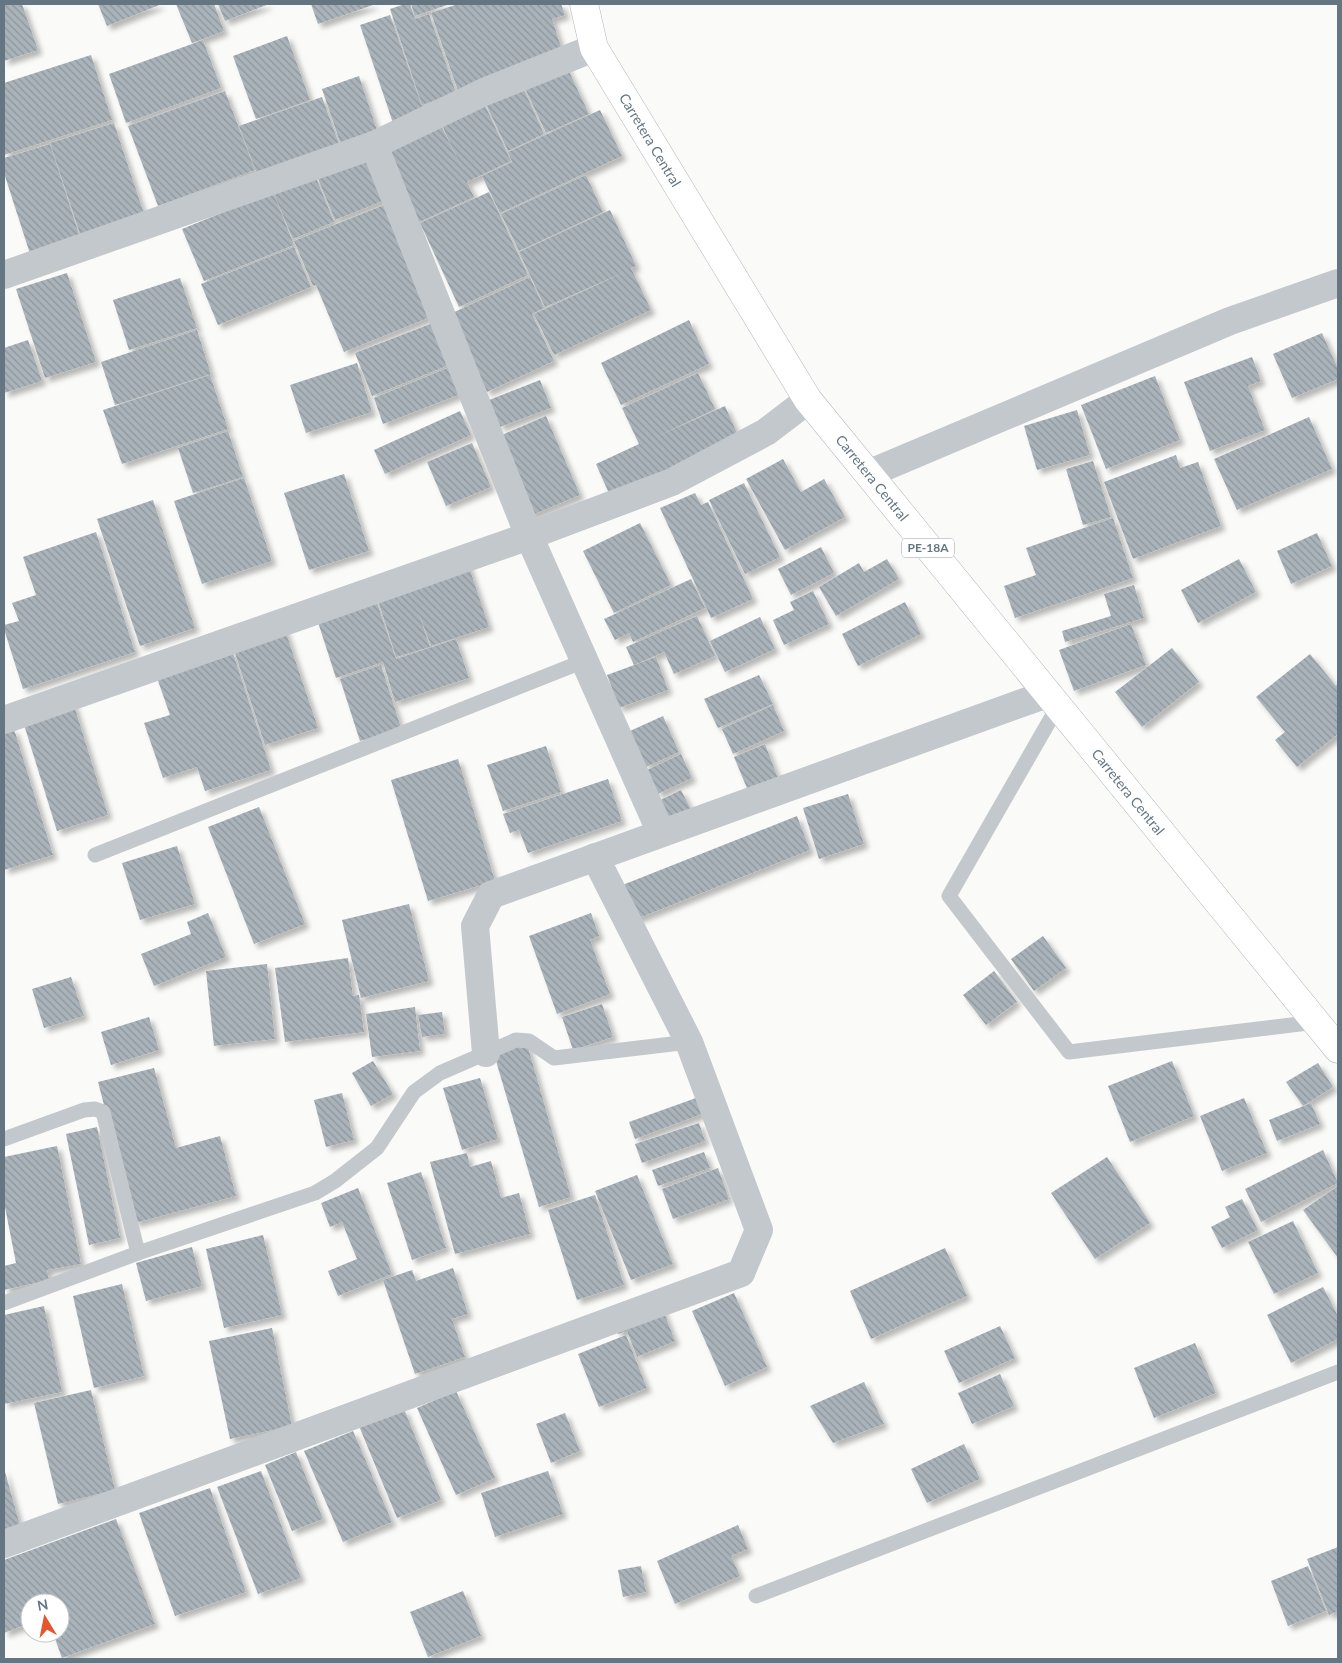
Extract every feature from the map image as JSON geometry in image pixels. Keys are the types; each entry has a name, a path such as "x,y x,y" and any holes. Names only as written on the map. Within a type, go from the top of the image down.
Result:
{"highway":[{"name":"Carretera Central","path":"584,4 594,48 808,400 1338,1050"}],"street":[{"path":"4,275 374,145 484,92 594,48"},
{"path":"374,145 529,536 661,834"},
{"path":"868,474 1230,322 1338,283"},
{"path":"4,720 529,536 672,482 766,432 808,400"},
{"path":"486,1054 475,926 491,895 661,834 1052,700"},
{"path":"4,1544 741,1273 759,1230 689,1042 595,857"}],"lane":[{"path":"94,856 584,661"},
{"path":"1052,700 949,896 1069,1052 1316,1022"},
{"path":"4,1303 138,1253 294,1202 335,1181 377,1148 414,1092 440,1072 516,1040 529,1041 554,1058 689,1042"},
{"path":"4,1139 84,1110 95,1109 103,1112 138,1253"},
{"path":"756,1596 1338,1372"}],"building":[{"path":"4,4 22,4 38,50 4,61"},
{"path":"98,4 162,4 107,26"},
{"path":"176,4 214,4 224,31 192,43"},
{"path":"218,4 269,4 225,21"},
{"path":"311,4 376,4 318,24"},
{"path":"410,4 415,19 429,14 456,93 422,105 390,9"},
{"path":"411,4 450,4 415,16"},
{"path":"458,4 561,4 565,15 552,19 564,56 458,91 431,13"},
{"path":"390,15 424,112 393,123 360,25"},
{"path":"287,36 310,100 256,119 233,56"},
{"path":"203,40 221,88 126,123 109,74"},
{"path":"91,55 112,120 4,155 4,83"},
{"path":"565,63 589,114 546,133 522,82"},
{"path":"359,76 379,136 342,148 322,89"},
{"path":"521,83 544,134 508,151 484,100"},
{"path":"225,91 255,170 158,206 128,126"},
{"path":"322,97 339,144 257,174 239,126"},
{"path":"483,101 511,161 467,182 474,197 415,224 382,152 441,125 463,171 440,121"},
{"path":"600,110 622,156 500,213 482,176 512,162 508,152"},
{"path":"114,123 149,229 85,249 50,143"},
{"path":"50,144 84,250 34,266 4,173 4,158"},
{"path":"369,153 388,199 335,220 316,174"},
{"path":"315,175 334,222 293,239 273,192"},
{"path":"586,175 603,212 519,251 501,214"},
{"path":"273,192 294,245 204,281 182,229"},
{"path":"489,192 528,275 459,307 420,223"},
{"path":"389,203 433,316 344,352 316,285 313,286 294,241"},
{"path":"610,210 636,266 631,268 651,310 554,355 534,314 627,271 545,307 519,252"},
{"path":"294,247 311,287 218,325 201,284"},
{"path":"67,273 96,362 45,378 16,289"},
{"path":"530,277 544,308 532,314 554,361 487,392 450,314"},
{"path":"180,278 197,328 129,350 113,300"},
{"path":"689,320 709,364 621,405 601,363"},
{"path":"438,321 454,363 372,396 355,353"},
{"path":"197,330 211,374 115,405 101,362"},
{"path":"1322,333 1338,369 1338,379 1292,398 1273,354"},
{"path":"28,340 42,381 4,393 4,348"},
{"path":"1252,357 1261,381 1248,386 1265,430 1210,451 1184,382"},
{"path":"357,363 372,412 306,433 290,385"},
{"path":"455,365 466,392 383,424 374,398"},
{"path":"698,373 715,409 656,437 725,406 740,440 611,498 596,464 639,444 622,408"},
{"path":"210,375 228,429 122,464 103,410"},
{"path":"1155,376 1180,440 1106,469 1081,405"},
{"path":"540,380 551,408 500,427 489,400"},
{"path":"1077,410 1090,455 1037,470 1024,426"},
{"path":"460,411 471,435 385,474 374,450"},
{"path":"546,416 580,495 530,516 497,437"},
{"path":"1309,417 1332,469 1237,510 1214,459"},
{"path":"228,431 243,477 193,493 178,448"},
{"path":"472,443 491,487 446,506 427,462"},
{"path":"1176,455 1180,468 1198,462 1221,526 1133,559 1104,482"},
{"path":"783,459 801,492 824,479 845,517 785,550 746,479"},
{"path":"1093,461 1111,517 1083,525 1066,469"},
{"path":"344,474 369,551 309,570 284,493"},
{"path":"244,478 272,561 202,584 174,501"},
{"path":"744,483 780,557 745,574 709,500"},
{"path":"695,493 701,505 708,502 753,599 711,618 660,508"},
{"path":"153,500 195,628 140,646 97,519"},
{"path":"1113,518 1133,578 1015,618 1004,586 1036,575 1026,548"},
{"path":"640,523 671,585 614,613 583,551"},
{"path":"96,532 135,652 23,689 4,625 19,621 12,603 36,595 23,557"},
{"path":"1317,533 1332,566 1291,584 1277,551"},
{"path":"821,547 834,573 791,595 778,569"},
{"path":"887,559 899,579 836,616 819,587 859,563 864,572"},
{"path":"1239,559 1256,592 1198,623 1181,590"},
{"path":"467,561 489,627 431,646 418,611 430,647 396,657 376,594"},
{"path":"691,579 705,608 633,642 629,633 615,640 604,619"},
{"path":"1134,585 1144,618 1065,642 1062,631 1111,616 1104,594"},
{"path":"813,591 829,624 784,645 773,620 794,610 790,602"},
{"path":"375,597 396,659 456,639 469,678 395,702 383,662 336,678 316,616"},
{"path":"905,602 921,634 858,666 842,634"},
{"path":"697,616 715,656 674,674 664,652 634,665 626,647"},
{"path":"760,617 775,649 725,672 710,641"},
{"path":"1131,624 1146,665 1074,691 1059,650"},
{"path":"284,627 318,728 265,745 232,644"},
{"path":"1172,648 1199,682 1142,727 1115,692"},
{"path":"232,650 271,770 205,791 197,767 163,778 144,723 170,715 156,675"},
{"path":"1310,654 1336,686 1338,684 1338,734 1297,767 1275,740 1285,732 1256,697"},
{"path":"656,657 668,690 619,708 607,675"},
{"path":"381,665 401,728 360,741 340,679"},
{"path":"759,675 773,704 718,728 704,699"},
{"path":"73,702 108,815 57,831 22,718"},
{"path":"773,705 784,731 733,754 722,729"},
{"path":"663,716 679,752 646,767 630,731"},
{"path":"14,729 53,855 4,870 4,732"},
{"path":"765,744 779,781 749,793 734,757"},
{"path":"546,746 561,792 503,811 487,765"},
{"path":"681,754 692,778 658,794 647,770"},
{"path":"458,759 495,881 428,901 391,780"},
{"path":"608,779 622,821 528,853 519,830 510,833 503,814"},
{"path":"681,790 692,812 667,824 656,802"},
{"path":"848,794 864,844 819,859 803,808"},
{"path":"259,807 305,924 254,944 208,827"},
{"path":"797,816 810,850 634,920 620,886"},
{"path":"177,846 195,904 140,920 122,863"},
{"path":"409,904 429,981 361,998 342,920"},
{"path":"208,913 226,957 154,986 141,954 191,934 187,922"},
{"path":"591,913 599,936 590,940 610,994 557,1014 529,936"},
{"path":"1043,936 1066,968 1034,991 1011,959"},
{"path":"348,958 353,996 359,995 364,1032 285,1042 275,968"},
{"path":"267,964 275,1039 214,1046 206,971"},
{"path":"994,971 1017,1002 986,1025 963,995"},
{"path":"71,977 84,1016 44,1028 32,989"},
{"path":"602,1004 613,1037 573,1050 562,1017"},
{"path":"415,1007 420,1051 372,1057 366,1014"},
{"path":"442,1012 445,1034 422,1037 418,1015"},
{"path":"149,1017 159,1050 111,1065 101,1032"},
{"path":"527,1044 571,1197 539,1207 494,1054"},
{"path":"373,1061 393,1094 371,1106 352,1073"},
{"path":"1172,1061 1194,1116 1130,1142 1108,1086"},
{"path":"1318,1063 1333,1087 1303,1106 1286,1082"},
{"path":"154,1068 176,1148 220,1136 236,1196 135,1223 98,1082"},
{"path":"480,1078 498,1139 462,1150 443,1088"},
{"path":"342,1093 354,1140 326,1147 314,1100"},
{"path":"696,1098 702,1114 635,1139 629,1122"},
{"path":"1244,1098 1267,1153 1222,1171 1200,1116"},
{"path":"1311,1103 1320,1124 1277,1141 1269,1120"},
{"path":"699,1123 705,1141 642,1163 635,1144"},
{"path":"97,1127 120,1238 89,1245 66,1134"},
{"path":"57,1146 81,1264 47,1270 49,1280 4,1290 4,1266 16,1263 4,1202 4,1157"},
{"path":"1323,1150 1338,1183 1261,1222 1245,1189"},
{"path":"704,1152 710,1168 658,1186 652,1170"},
{"path":"467,1153 470,1167 491,1161 501,1198 519,1193 530,1234 455,1254 430,1162"},
{"path":"1107,1157 1150,1223 1095,1259 1051,1193"},
{"path":"718,1168 729,1199 673,1219 662,1189"},
{"path":"421,1172 446,1248 412,1260 387,1183"},
{"path":"637,1175 673,1264 631,1280 595,1191"},
{"path":"1338,1186 1338,1258 1303,1210"},
{"path":"358,1188 392,1274 338,1296 328,1271 357,1259 342,1222 330,1227 321,1203"},
{"path":"595,1195 624,1285 577,1300 548,1210"},
{"path":"1242,1199 1258,1230 1222,1248 1211,1227 1230,1217 1225,1207"},
{"path":"1293,1221 1318,1273 1274,1294 1248,1242"},
{"path":"263,1235 282,1315 224,1328 206,1249"},
{"path":"192,1247 202,1286 146,1301 136,1263"},
{"path":"945,1248 967,1296 871,1339 850,1291"},
{"path":"453,1268 468,1314 452,1319 465,1357 415,1374 383,1280 412,1270 416,1281"},
{"path":"122,1284 144,1376 94,1388 73,1296"},
{"path":"1323,1287 1338,1316 1338,1339 1291,1363 1267,1315"},
{"path":"734,1293 767,1367 725,1386 692,1311"},
{"path":"661,1305 675,1341 637,1357 627,1331 618,1334 614,1324"},
{"path":"44,1306 62,1392 4,1404 4,1315"},
{"path":"1000,1326 1015,1358 959,1383 944,1351"},
{"path":"272,1328 292,1426 230,1439 209,1341"},
{"path":"626,1335 647,1388 599,1407 578,1354"},
{"path":"1195,1343 1216,1393 1154,1418 1134,1368"},
{"path":"1000,1374 1014,1406 972,1424 958,1393"},
{"path":"864,1382 884,1424 833,1443 810,1406"},
{"path":"91,1390 115,1490 58,1504 34,1403"},
{"path":"456,1391 495,1478 456,1495 417,1408"},
{"path":"404,1409 441,1500 397,1518 359,1426"},
{"path":"565,1413 580,1451 551,1463 536,1424"},
{"path":"353,1431 392,1522 343,1542 304,1451"},
{"path":"964,1444 980,1479 927,1503 911,1469"},
{"path":"296,1452 323,1519 292,1531 265,1465"},
{"path":"4,1468 21,1529 4,1534"},
{"path":"261,1471 301,1578 258,1594 217,1487"},
{"path":"548,1471 563,1514 495,1537 481,1493"},
{"path":"210,1488 246,1592 175,1616 139,1513"},
{"path":"116,1519 155,1624 62,1658 57,1643 70,1643 70,1593 20,1593 20,1627 4,1633 4,1560"},
{"path":"738,1525 748,1549 731,1556 740,1576 675,1604 657,1561"},
{"path":"1338,1547 1338,1611 1329,1615 1307,1559"},
{"path":"641,1566 646,1592 623,1597 618,1570"},
{"path":"1308,1566 1326,1611 1288,1626 1271,1581"},
{"path":"463,1591 481,1636 428,1657 410,1612"}]}
